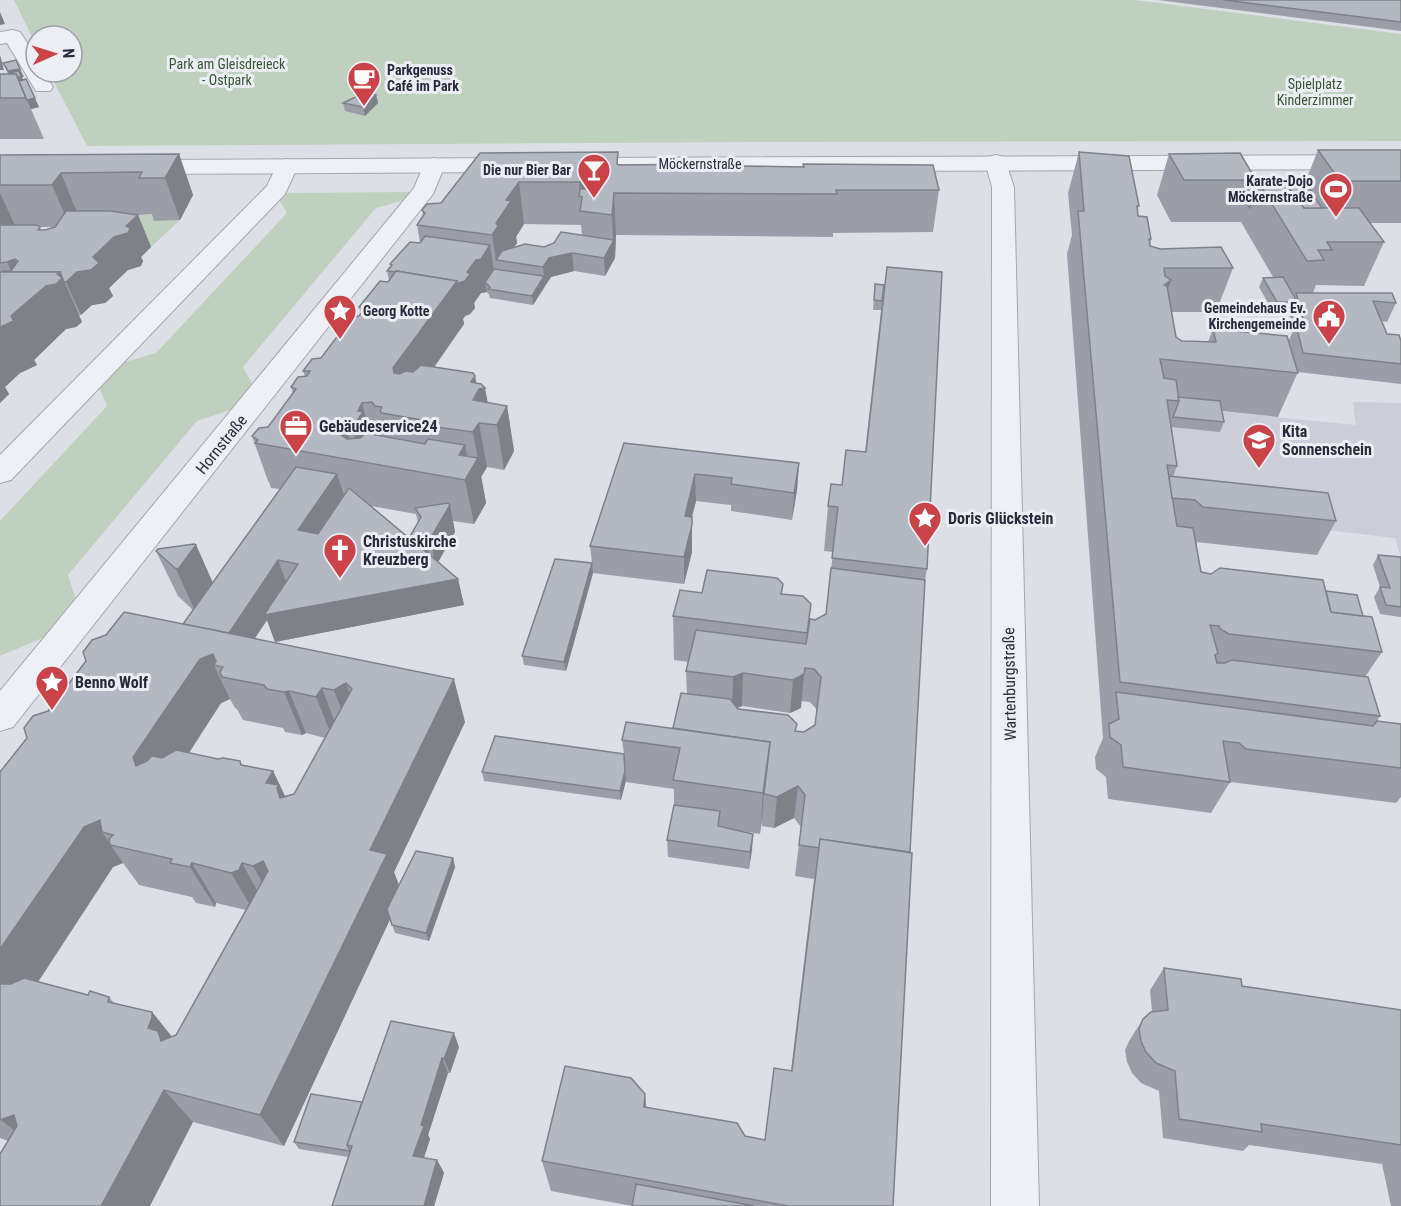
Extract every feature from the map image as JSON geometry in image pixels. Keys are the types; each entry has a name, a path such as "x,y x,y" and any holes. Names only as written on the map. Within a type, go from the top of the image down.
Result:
{"street":[{"path":"0,38 13,36 43,87"},
{"name":"Wartenburgstraße","path":"996,162 1003,187 1015,1206"},
{"name":"Möckernstraße","path":"554,165 1401,162"},
{"name":"Hornstraße","path":"0,717 425,189 434,165"},
{"path":"117,167 531,165"},
{"path":"0,473 277,189 287,166"}],"shaded area":[{"name":"Kita Sonnenschein","path":"1353,402 1401,403 1401,558 1395,538 1119,506 1113,421 1216,411 1356,425"}],"green space":[{"name":"Park am Gleisdreieck - Ostpark","path":"14,0 1135,0 1401,34 1401,141 87,146 55,84 84,84 84,24 26,24"},
{"path":"411,192 405,200 376,208 243,367 254,387 236,408 197,421 68,575 77,603 52,634 0,656 0,521 107,406 98,385 118,364 156,353 287,213 278,198 282,193"},
{"path":"158,214 155,221 180,220 151,247 124,243 98,215"}],"building":[{"path":"1224,0 1401,0 1401,22"},
{"path":"16,60 20,69 8,71 3,63"},
{"path":"19,71 21,77 9,74 9,73"},
{"path":"0,74 16,74 26,98 0,98"},
{"path":"24,80 24,84 28,84 35,98 27,100 19,81"},
{"path":"364,93 376,95 363,107 343,103"},
{"path":"1318,150 1401,150 1401,181 1340,181"},
{"path":"618,152 617,164 619,165 709,164 709,168 740,168 740,166 804,167 803,164 933,165 939,190 836,190 837,194 614,193 612,215 580,211 582,197 579,196 580,189 586,189 586,185 592,180 519,182 506,200 511,201 496,223 498,226 492,235 417,225 425,213 422,210 427,204 441,203 480,153"},
{"path":"1079,152 1129,156 1139,206 1137,206 1138,216 1147,217 1150,246 1160,249 1221,247 1233,268 1164,268 1165,276 1171,280 1164,285 1167,286 1176,337 1182,341 1216,342 1213,329 1287,336 1298,373 1160,359 1164,378 1176,380 1179,401 1167,400 1177,466 1167,465 1177,526 1193,528 1201,572 1211,574 1220,568 1323,580 1331,612 1372,617 1382,652 1229,634 1219,626 1210,625 1218,653 1215,655 1217,663 1232,660 1368,677 1380,716 1120,682 1078,211 1084,211"},
{"path":"1240,153 1256,180 1184,180 1169,154"},
{"path":"179,154 165,178 139,178 142,172 61,173 52,185 0,185 0,155"},
{"path":"1255,183 1259,183 1252,202 1248,202"},
{"path":"1259,183 1286,184 1304,208 1359,208 1384,242 1327,242 1332,250 1318,250 1324,260 1307,261"},
{"path":"1261,183 1305,183 1322,208 1304,208 1286,184"},
{"path":"66,211 110,211 138,215 126,226 130,228 128,233 114,237 93,257 99,263 91,270 77,272 66,282 60,272 2,272 11,271 18,261 15,259 0,263 0,225 37,225 40,227 38,230 45,230 55,227"},
{"path":"561,232 614,240 604,258 572,253 549,258 543,267 496,260 502,251 525,244 544,247 554,243"},
{"path":"425,236 490,245 481,259 476,260 467,272 470,274 465,281 457,285 457,281 387,271 392,265 390,264 410,242 420,243"},
{"path":"887,267 942,272 927,569 832,558 838,507 828,506 831,484 842,485 846,450 866,452"},
{"path":"494,269 544,276 532,296 488,289 490,287 485,282"},
{"path":"396,271 457,281 393,368 394,373 413,372 421,365 473,373 475,376 471,382 481,384 485,388 479,389 473,400 507,406 497,425 479,423 473,432 436,427 439,423 382,413 380,411 382,407 375,406 372,402 362,403 358,411 363,412 352,428 346,427 341,435 347,439 360,438 366,433 425,444 428,439 465,445 459,455 478,458 465,480 255,443 258,440 252,436 259,428 268,427 296,389 291,387 298,377 307,376 310,371 303,371 312,359 321,358 343,329 339,328 347,317 359,316 365,308 359,307 380,281 388,282"},
{"path":"0,272 60,272 57,274 62,278 56,284 46,286 11,316 14,321 0,327"},
{"path":"1283,277 1295,298 1293,302 1277,302 1263,278"},
{"path":"875,284 884,285 882,301 874,300"},
{"path":"1296,293 1392,293 1396,303 1373,301 1387,334 1399,335 1401,364 1303,353 1296,325 1305,326"},
{"path":"1178,397 1220,401 1224,422 1173,417 1179,401"},
{"path":"624,443 799,463 794,493 731,484 732,478 695,474 685,516 692,517 692,525 684,557 590,546"},
{"path":"296,467 337,474 298,530 318,534 349,488 409,538 421,517 415,508 448,503 450,505 430,539 424,533 417,544 458,579 264,615 298,564 278,560 229,633 183,624"},
{"path":"1169,476 1328,493 1336,521 1203,507 1195,500 1172,498"},
{"path":"196,545 176,569 156,551 158,549"},
{"path":"1378,555 1401,557 1401,607 1386,605 1380,587 1390,588"},
{"path":"555,559 592,563 564,662 522,656"},
{"path":"831,568 925,580 910,852 820,839 819,848 799,845 805,795 798,786 777,797 764,794 770,742 673,728 681,693 730,699 738,709 788,715 797,724 795,731 804,732 815,725 821,677 814,669 805,668 804,674 793,680 743,673 733,677 686,671 696,630 806,644 810,619 815,620 826,614"},
{"path":"707,570 777,578 783,584 781,594 803,596 811,604 807,633 673,616 680,590 702,593"},
{"path":"1326,591 1357,595 1363,616 1331,612"},
{"path":"124,612 454,679 370,850 387,854 260,1115 164,1090 101,1206 0,1206 0,1154 17,1126 14,1115 0,1120 0,984 11,984 24,978 88,995 90,991 109,997 108,1002 152,1012 148,1028 158,1031 161,1041 176,1035 268,871 263,861 253,866 242,863 239,870 231,873 192,863 190,867 170,863 172,859 110,845 109,839 113,835 102,832 100,820 84,827 0,949 0,772 27,738 24,728 33,716 48,711 86,661 83,652 92,640 106,635","holes":["213,654 216,661 214,665 223,667 220,672 222,677 264,685 267,689 316,697 322,688 334,690 346,683 352,689 294,794 280,798 277,788 279,785 266,783 273,771 241,765 240,761 176,750 162,758 152,756 136,766 133,757 200,659"]},
{"path":"1116,692 1373,726 1377,721 1401,724 1401,768 1246,749 1239,743 1223,741 1230,782 1123,767 1121,745 1110,737 1109,724 1119,719"},
{"path":"626,722 770,742 763,793 673,780 680,748 622,740"},
{"path":"495,736 624,754 625,771 620,791 482,772"},
{"path":"674,805 720,811 718,826 753,834 750,852 667,840"},
{"path":"820,839 912,853 893,1206 788,1206 542,1161 565,1066 631,1078 645,1094 644,1107 737,1123 745,1136 765,1140 774,1068 792,1071"},
{"path":"416,851 453,858 426,933 392,925 387,909"},
{"path":"1164,968 1241,979 1242,986 1401,1010 1401,1145 1261,1124 1262,1132 1179,1119 1175,1071 1156,1063 1146,1052 1139,1029 1143,1019 1151,1012 1168,1010"},
{"path":"391,1021 454,1033 444,1059 442,1058 421,1125 424,1126 413,1156 437,1160 424,1206 332,1206 352,1146 347,1145"},
{"path":"311,1094 362,1102 347,1145 350,1151 294,1142"},
{"path":"636,1184 754,1206 632,1206"}],"place":[{"name":"Parkgenuss Café im Park","path":"364,107"},
{"name":"Die nur Bier Bar","path":"594,199"},
{"name":"Karate-Dojo Möckernstraße","path":"1336,218"},
{"name":"Georg Kotte","path":"340,340"},
{"name":"Gemeindehaus Ev. Kirchengemeinde","path":"1329,345"},
{"name":"Gebäudeservice24","path":"296,455"},
{"name":"Kita Sonnenschein","path":"1259,469"},
{"name":"Doris Glückstein","path":"925,547"},
{"name":"Christuskirche Kreuzberg","path":"340,579"},
{"name":"Benno Wolf","path":"52,711"}],"park label":[{"name":"Spielplatz Kinderzimmer","path":"1315,92"}]}
